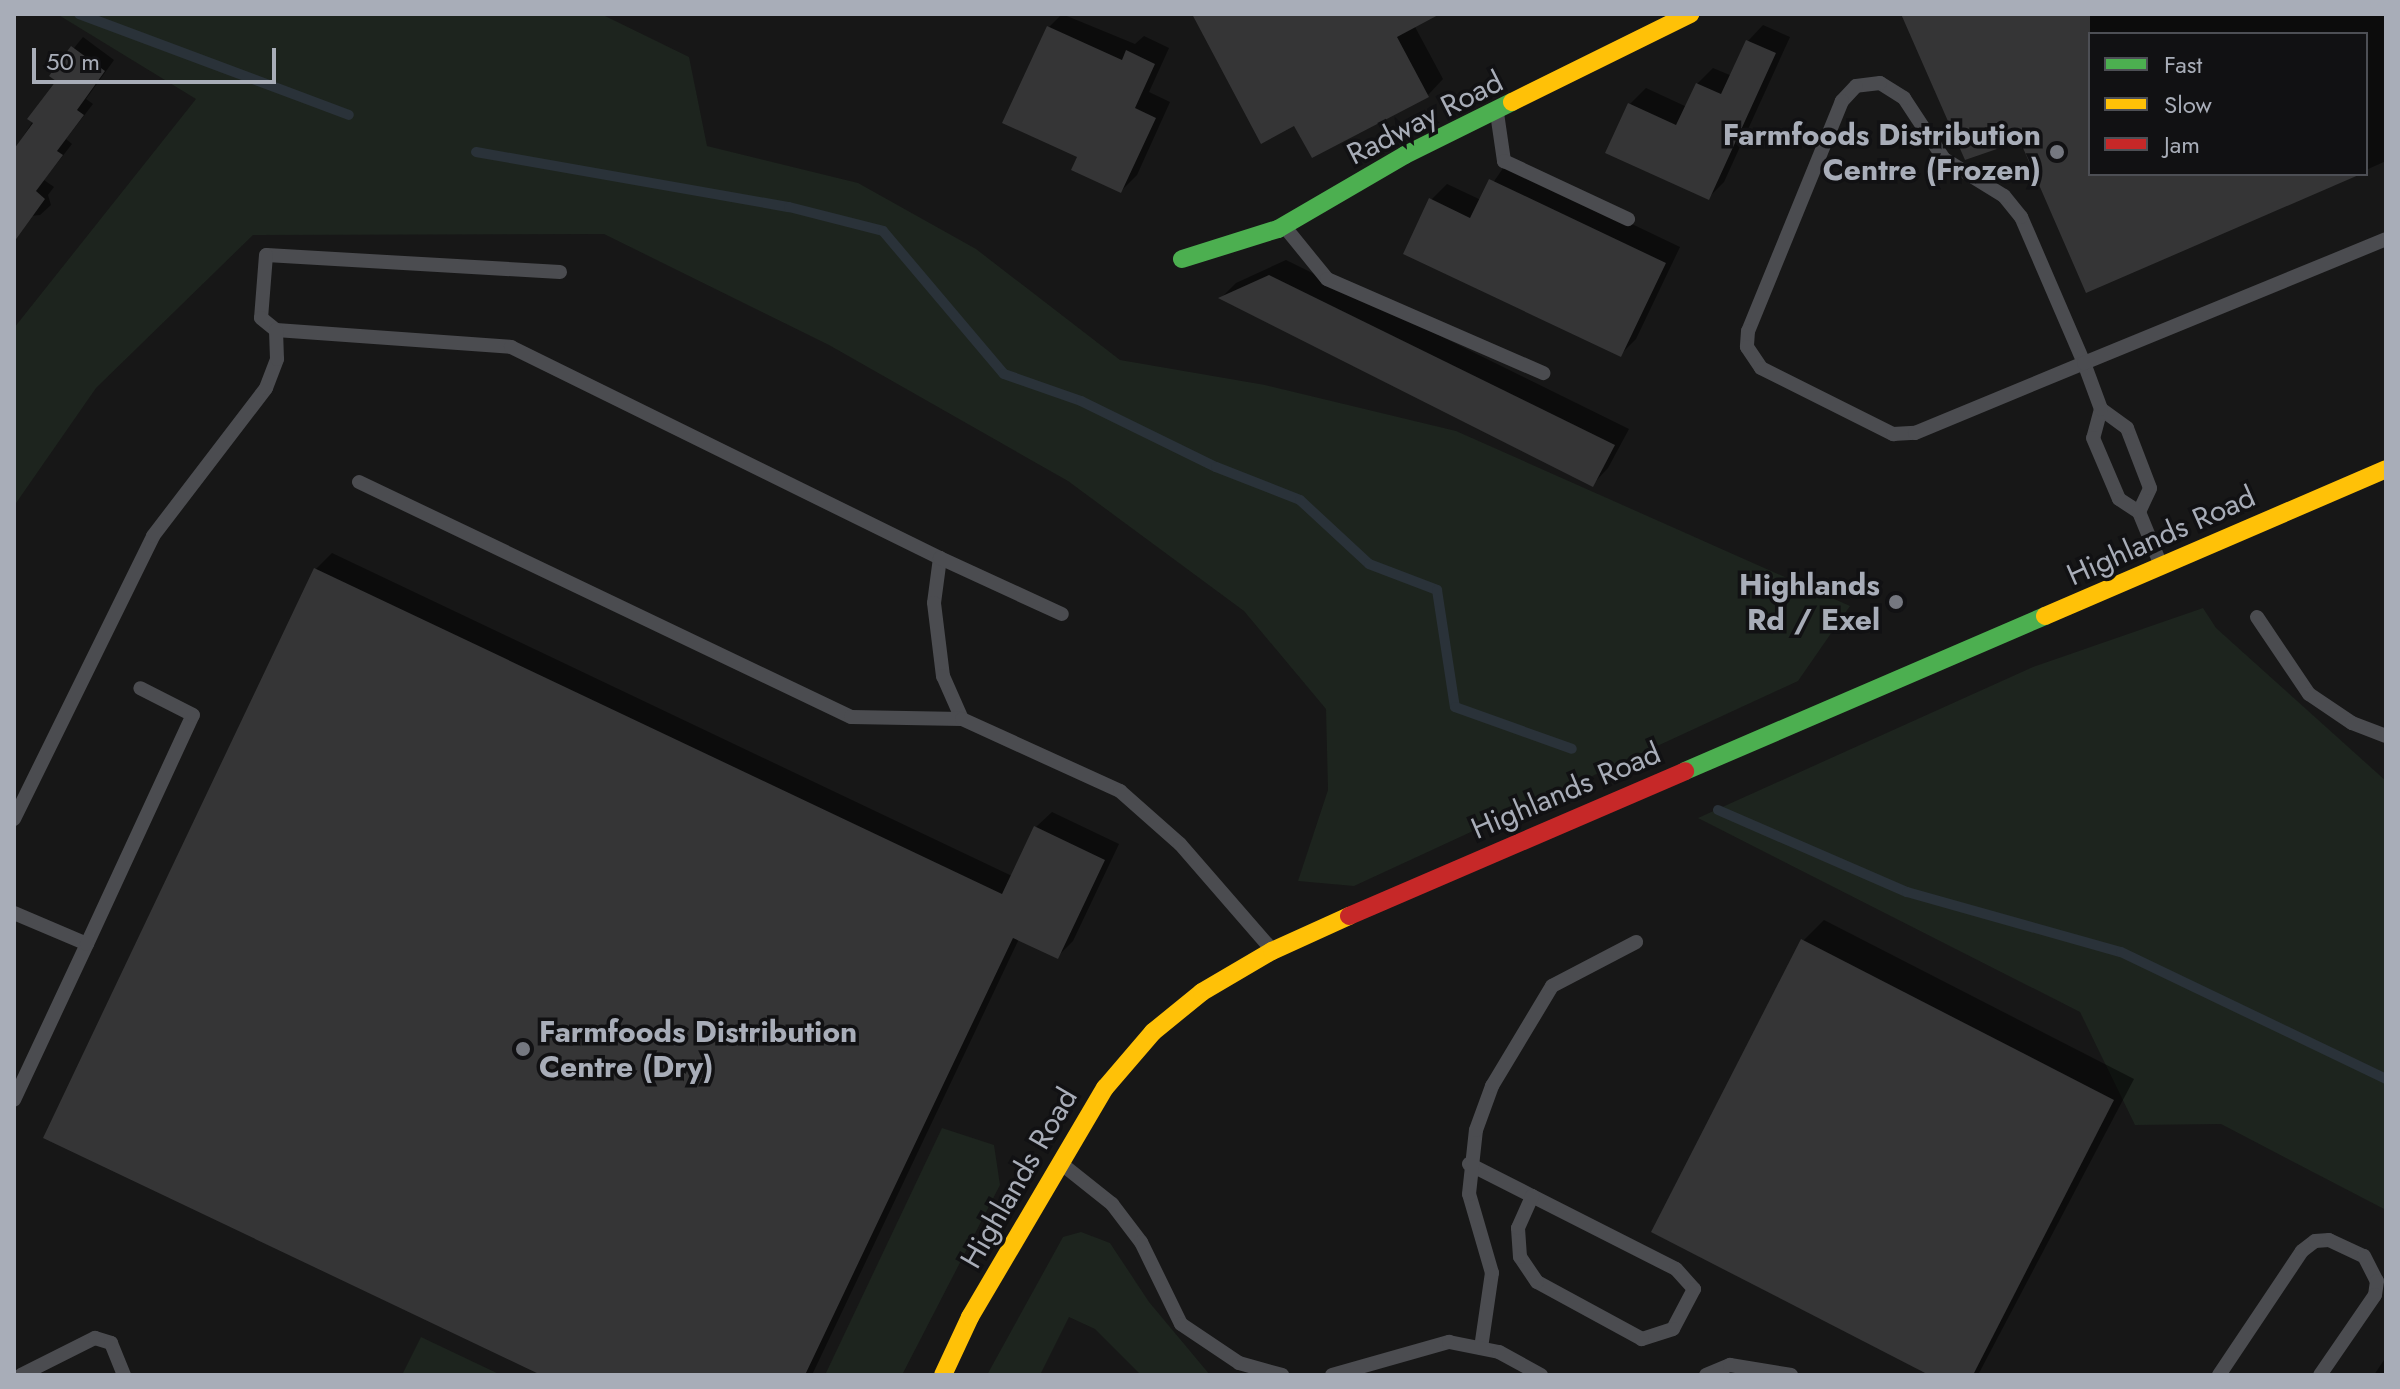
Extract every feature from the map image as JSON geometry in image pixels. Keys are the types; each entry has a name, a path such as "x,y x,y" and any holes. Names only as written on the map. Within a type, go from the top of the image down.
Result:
{"street":[{"name":"Radway Road","path":"1182,259 1283,225 1405,155 1497,113 1653,22 1690,14"},
{"name":"Highlands Road","path":"943,1375 970,1317 1105,1088 1153,1032 1202,992 1272,951 2386,469"}],"lane":[{"path":"2139,512 2150,488 2127,428 2101,409 2084,363 2021,217 2004,196 1944,159 1904,98 1880,83 1856,86 1842,101 1748,331 1747,347 1761,368 1893,434 1915,433 2084,363 2386,239"},
{"path":"1497,113 1504,161 1628,219"},
{"path":"1283,225 1327,279 1543,373"},
{"path":"560,272 266,255 261,318 276,330 511,347 940,558 1062,614"},
{"path":"14,819 153,536 266,388 277,359 276,330"},
{"path":"2101,409 2093,438 2119,499 2139,512 2162,567"},
{"path":"359,482 851,717 962,719 1120,791 1180,844 1272,951"},
{"path":"940,558 934,603 943,676 962,719"},
{"path":"2257,617 2309,694 2352,723 2386,736"},
{"path":"14,1100 193,715 140,688"},
{"path":"14,913 87,944"},
{"path":"1481,1348 1492,1273 1469,1194 1469,1164 1492,1086 1552,986 1636,942"},
{"path":"1059,1162 1112,1204 1141,1242 1181,1324 1239,1363 1282,1375"},
{"path":"1469,1164 1676,1269 1694,1289 1673,1329 1642,1339 1537,1282 1520,1257 1518,1228 1532,1196"},
{"path":"2219,1375 2302,1251 2315,1241 2329,1240 2364,1256 2377,1281 2375,1295 2320,1375"},
{"path":"21,1375 95,1338 111,1343 124,1375"},
{"path":"1332,1375 1449,1342 1481,1348 1541,1375"},
{"path":"1706,1375 1730,1365 1791,1375"}],"shaded area":[{"path":"57,14 601,14 689,57 707,146 858,183 976,249 1120,360 1265,385 1456,431 1850,606 1798,681 1354,886 1298,881 1328,790 1326,709 1244,611 1068,481 829,345 604,234 253,235 96,388 14,506 14,328 196,99"},
{"path":"2203,608 2216,628 2386,781 2386,1210 2221,1124 2135,1125 2080,1012 1698,818 2033,667"},
{"path":"942,1128 994,1145 1000,1185 902,1375 825,1375"},
{"path":"1081,1232 1110,1243 1149,1302 1210,1375 1141,1375 1095,1329 1069,1317 1040,1375 987,1375 1063,1237"},
{"path":"421,1337 501,1375 402,1375"}],"building":[{"path":"1192,14 1440,14 1397,37 1429,97 1312,158 1294,126 1261,144"},
{"name":"Farmfoods Distribution Centre (Frozen)","path":"1901,14 2090,14 2088,176 2356,176 2086,293 2020,141 1965,160"},
{"path":"1047,26 1122,60 1126,50 1155,64 1135,108 1156,118 1121,193 1071,170 1077,157 1002,123"},
{"path":"1746,40 1776,53 1709,200 1605,153 1628,103 1676,125 1696,83 1721,94"},
{"path":"71,46 105,71 77,110 84,115 57,151 63,155 36,191 45,199 14,242 14,149 33,123 27,119 56,81 49,76"},
{"path":"1489,179 1666,263 1621,357 1403,254 1429,198 1470,218"},
{"path":"1269,275 1615,445 1593,487 1218,298"},
{"name":"Farmfoods Distribution Centre (Dry)","path":"314,568 1002,894 1034,826 1105,860 1058,959 1013,938 805,1375 541,1375 43,1138"},
{"path":"1801,939 2114,1100 1973,1375 1929,1375 1651,1232"}],"waterway":[{"path":"79,14 349,115"},
{"path":"476,152 789,207 883,231 1004,374 1081,401 1216,467 1300,500 1369,564 1437,590 1455,707 1572,749"},
{"path":"1718,810 1907,892 2121,952 2386,1079"}],"traffic: fast":[{"path":"1182,259 1278,229 1405,155 1512,102"},
{"path":"1685,771 2045,616"}],"traffic: slow":[{"path":"1512,102 1690,14"},
{"path":"2045,616 2386,469"},
{"path":"943,1375 970,1317 1105,1088 1153,1032 1202,992 1272,951 1349,916"}],"traffic: jam":[{"path":"1349,916 1685,771"}],"place":[{"name":"Farmfoods Distribution Centre (Frozen)","path":"2057,152"},
{"name":"Highlands Rd / Exel","path":"1896,602"},
{"name":"Farmfoods Distribution Centre (Dry)","path":"523,1049"}]}
